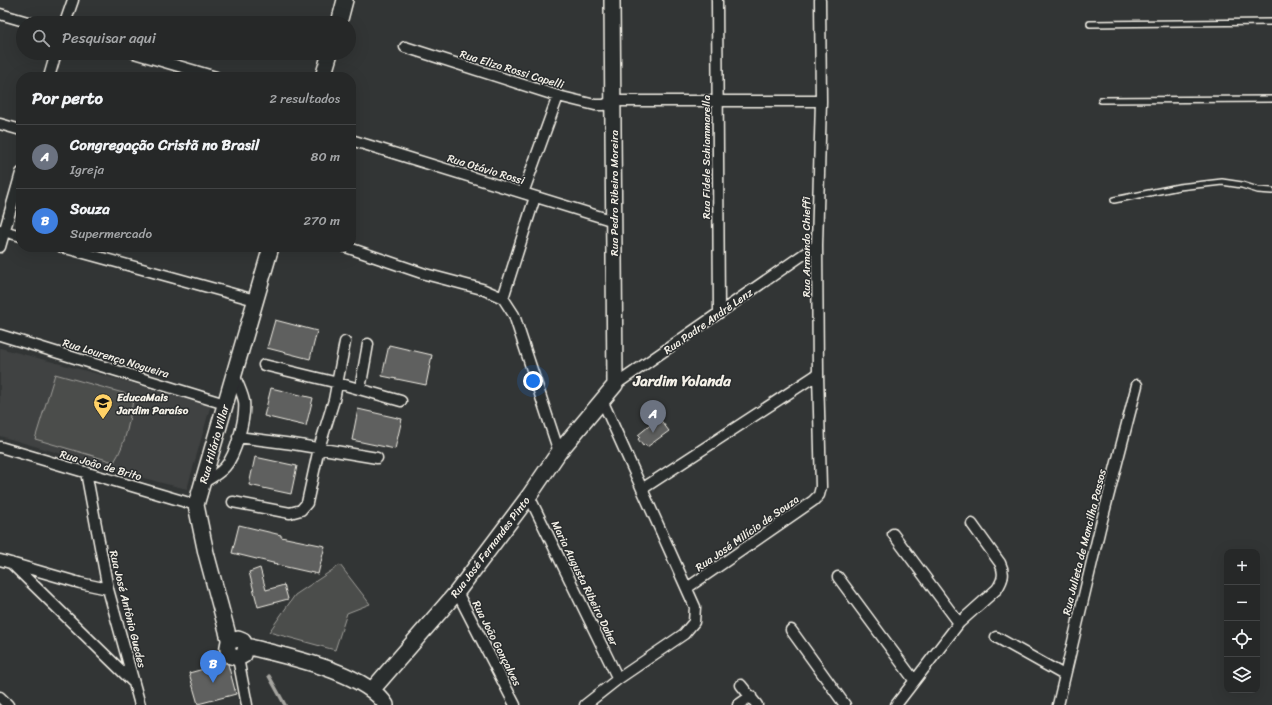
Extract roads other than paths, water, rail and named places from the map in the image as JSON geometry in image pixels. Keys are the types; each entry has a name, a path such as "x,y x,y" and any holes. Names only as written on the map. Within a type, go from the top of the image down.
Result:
{"street":[{"path":"67,16 73,0"},
{"name":"Rua Pedro Ribeiro Moreira","path":"612,0 615,385"},
{"name":"Rua Fidele Schiammarella","path":"717,0 719,313"},
{"name":"Rua Armando Chieffi","path":"818,494 821,487 817,245 820,101 820,0"},
{"path":"340,16 342,1"},
{"path":"0,14 16,18"},
{"name":"Rua Eliza Rossi Capelli","path":"405,47 558,96 595,105 604,105 613,102 820,101"},
{"path":"50,72 54,60"},
{"path":"158,60 199,72"},
{"path":"324,72 328,60"},
{"path":"523,193 558,96"},
{"path":"0,124 16,129"},
{"name":"Rua Otávio Rossi","path":"356,142 614,221"},
{"path":"0,246 2,231 16,188"},
{"path":"503,298 535,197"},
{"path":"2,231 16,235"},
{"name":"Rua Padre André Lenz","path":"602,400 615,385 817,245"},
{"path":"356,250 425,274 482,289 503,298 514,315 559,452"},
{"path":"80,252 255,300"},
{"name":"Rua Hilário Villar","path":"242,652 241,639 235,639 229,642 196,505 269,252"},
{"name":"Rua Lourenço Nogueira","path":"0,335 225,404"},
{"path":"233,502 290,513 301,510 307,503 319,448 338,383 345,342"},
{"path":"360,390 368,344"},
{"path":"264,365 338,383 401,401"},
{"path":"642,489 818,374"},
{"path":"202,482 216,476 226,466 233,453 238,437 243,416 244,403 241,388 234,375"},
{"name":"Rua Julieta de Mancilha Passos","path":"1058,705 1100,528 1137,385"},
{"path":"585,705 684,634 694,622 695,607 602,400"},
{"name":"Rua José Fernandes Pinto","path":"372,690 457,592 529,496 559,452 602,400"},
{"path":"238,437 319,448 377,458"},
{"name":"Rua João de Brito","path":"0,447 196,505"},
{"name":"Rua José Antônio Guedes","path":"86,472 108,589 140,705"},
{"name":"Rua José Milício de Souza","path":"687,588 813,502 818,494"},
{"name":"Maria Augusta Ribeiro Daher","path":"529,496 618,680"},
{"path":"896,705 959,623 997,589 1002,582 1003,569 1000,563 972,524"},
{"path":"893,534 959,623"},
{"path":"0,560 80,583 108,589"},
{"path":"11,563 135,684"},
{"path":"838,577 914,680"},
{"name":"Rua João Gonçalves","path":"457,592 515,705"},
{"path":"791,630 845,705"},
{"path":"996,637 1064,675"},
{"path":"247,705 242,652 320,665 347,676 372,690 386,705"},
{"path":"740,685 751,696 757,705"},
{"path":"738,705 751,696"},
{"path":"0,697 8,705"}],"lane":[{"path":"1090,24 1272,22"},
{"path":"1101,100 1272,99"},
{"path":"1114,200 1179,187 1222,182 1272,191"}],"waterway":[{"path":"269,676 285,705"}],"place":[{"name":"EducaMais Jardim Paraíso","path":"103,420"},
{"name":"Congregação Cristã no Brasil","path":"653,433"},
{"name":"Souza","path":"213,683"}],"district":[{"name":"Jardim Yolanda","path":"682,381"}]}
